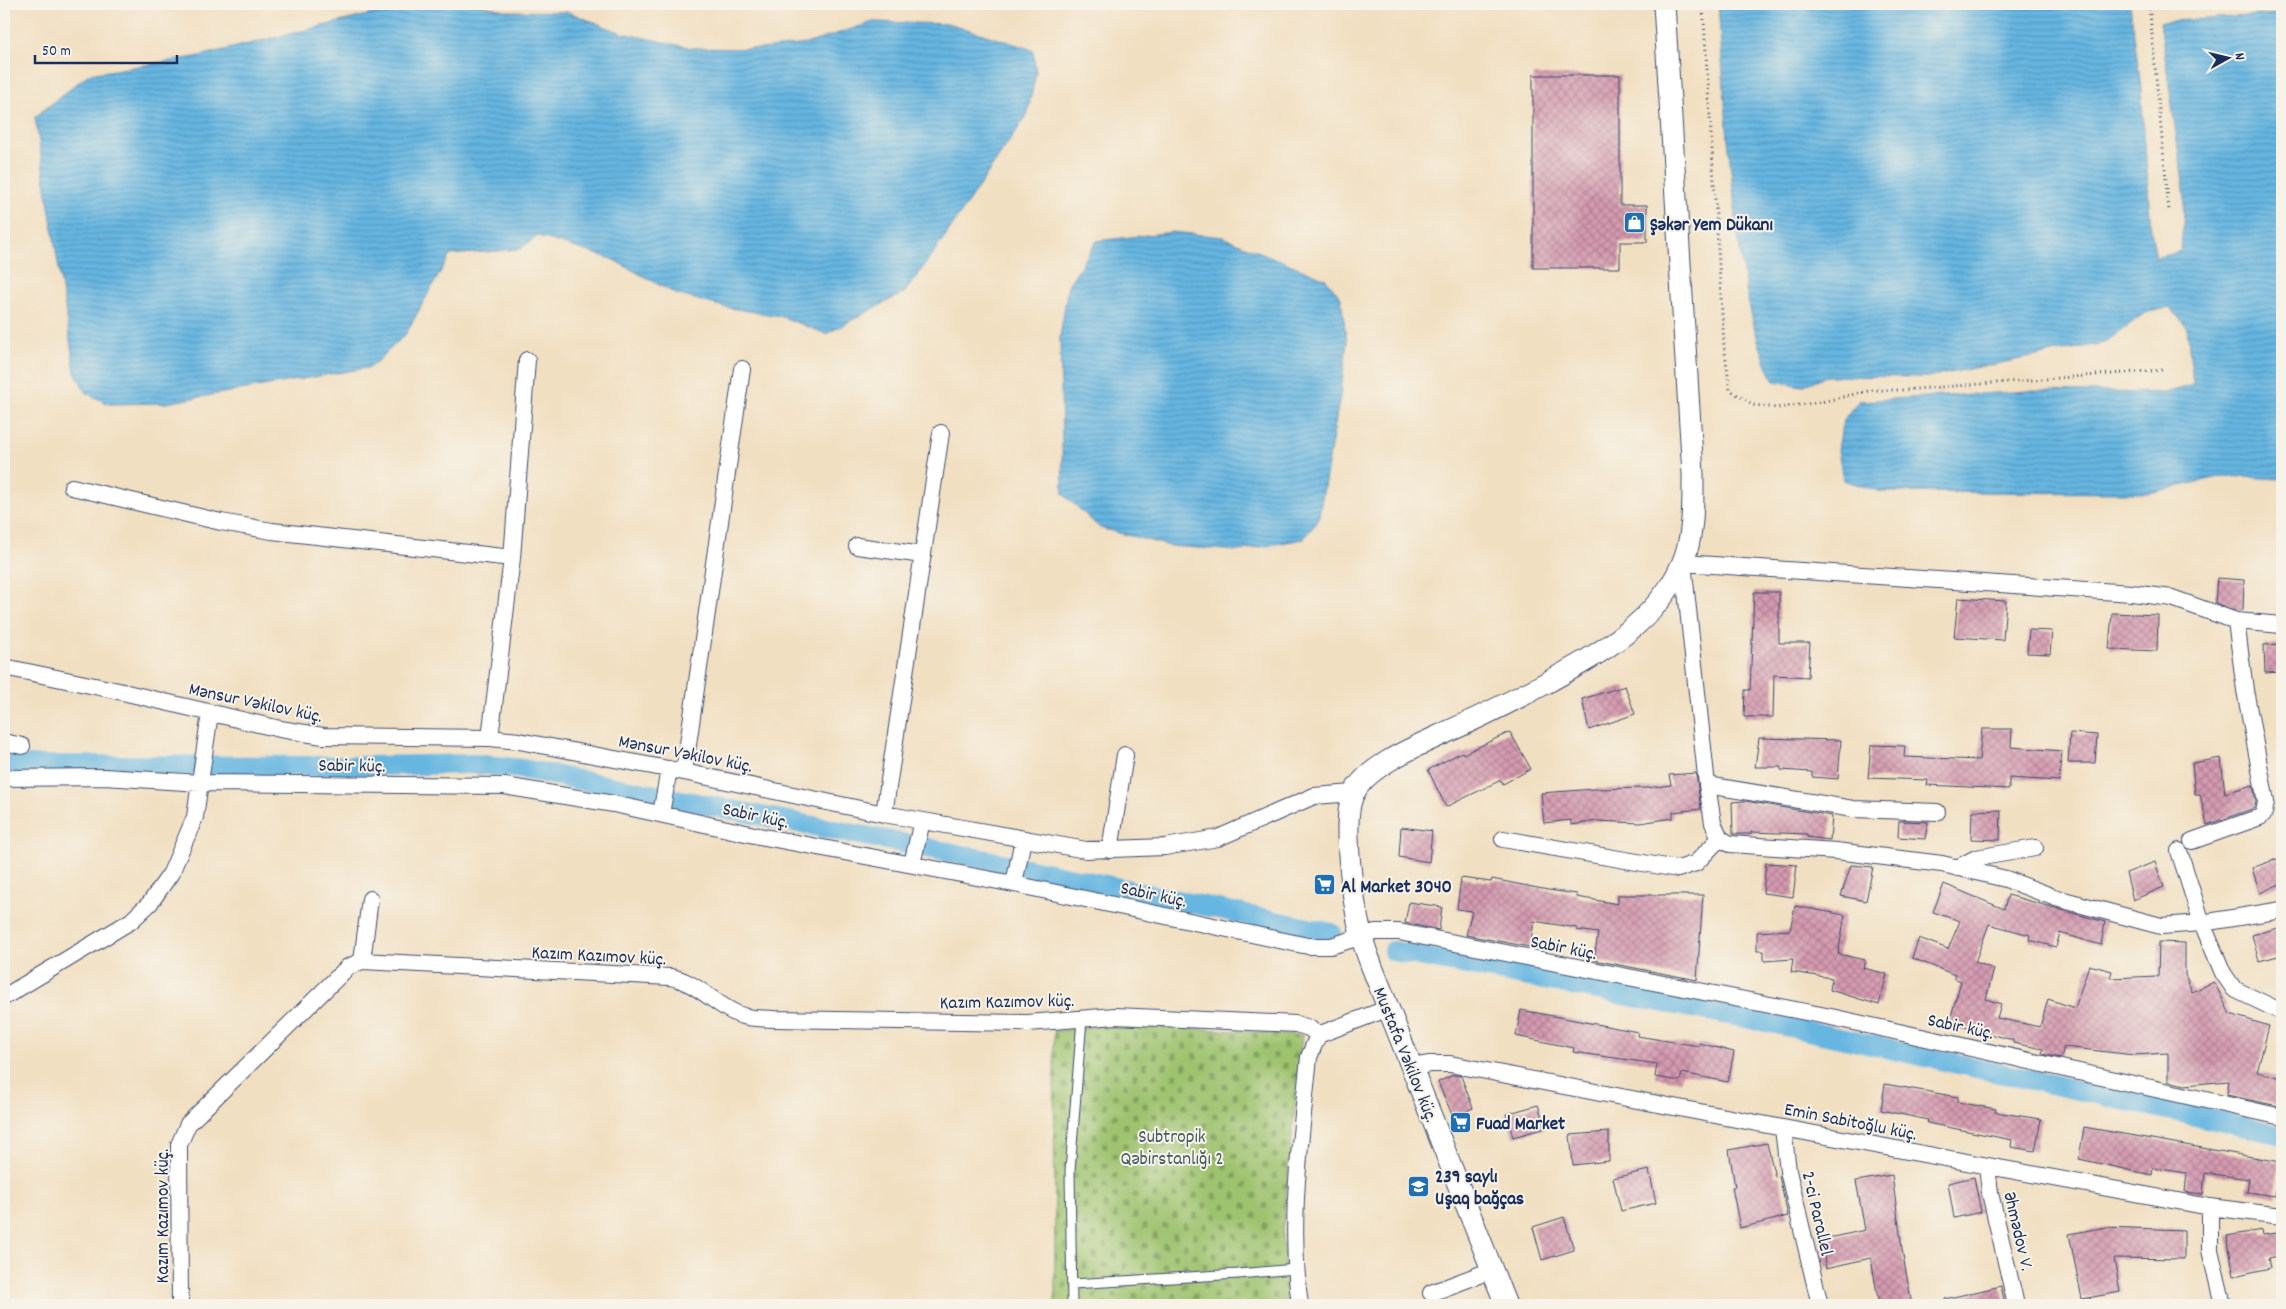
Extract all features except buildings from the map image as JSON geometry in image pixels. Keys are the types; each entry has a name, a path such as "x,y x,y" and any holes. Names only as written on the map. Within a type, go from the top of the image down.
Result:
{"street":[{"path":"1354,793 1368,777 1386,763 1418,745 1497,709 1606,649 1626,635 1652,610 1669,588 1683,563 1690,534 1693,507 1692,474 1664,4"},
{"path":"490,738 512,558 527,360"},
{"path":"661,814 677,770 742,369"},
{"path":"884,814 941,433"},
{"path":"72,487 221,522 264,530 512,558"},
{"path":"857,546 923,555"},
{"path":"1683,563 2132,593 2172,598 2236,621 2282,625"},
{"path":"1683,563 1707,785 1713,823 1720,838 1730,844 1836,851 1957,868 2006,879 2056,898 2161,926 2202,924 2282,910"},
{"path":"2192,840 2260,817 2264,813 2266,802 2236,621"},
{"name":"Mənsur Vəkilov küç.","path":"4,667 114,690 280,729 323,736 490,738 552,746 677,770 884,814 1086,850 1165,847 1218,838 1314,796 1354,793"},
{"path":"4,996 131,921 150,903 171,873 195,817 210,713"},
{"path":"4,742 22,746"},
{"path":"1110,850 1125,755"},
{"name":"Sabir küç.","path":"4,778 104,777 201,783 504,786 614,804 759,836 1014,884 1308,946 1331,946 1384,930 1399,932 1831,1018 2282,1117"},
{"path":"1707,785 1853,809 1937,812"},
{"name":"Mustafa Vəkilov küç.","path":"1354,793 1349,817 1348,841 1361,936 1506,1305"},
{"path":"912,864 922,821"},
{"path":"1503,839 1678,869 1696,863 1720,838"},
{"path":"1014,884 1022,839"},
{"path":"1957,868 1976,858 2035,848"},
{"path":"2179,851 2202,924 2223,973 2234,989 2282,1012"},
{"path":"362,961 370,899"},
{"name":"Kazım Kazımov küç.","path":"180,1305 179,1145 182,1135 188,1124 348,967 362,961 670,977 679,979 744,1016 774,1019 1028,1023 1115,1016 1296,1024 1309,1028 1318,1034"},
{"path":"1300,1305 1295,1269 1294,1219 1300,1142 1310,1057 1318,1034 1388,1008"},
{"name":"Emin Sabitoğlu küç.","path":"1412,1067 1430,1064 1450,1064 2210,1207 2282,1216"},
{"name":"2-ci Parallel","path":"1783,1128 1788,1171 1820,1305"},
{"name":"Əhmədov V.","path":"1986,1166 1990,1193 2016,1305"},
{"path":"2210,1207 2210,1250 2223,1305"},
{"path":"1432,1293 1492,1270"}],"lane":[{"path":"1072,1305 1070,1171 1082,1019"},
{"path":"1072,1284 1295,1269"}],"path":[{"path":"1703,4 1724,345 1730,390 1754,405 1777,408 1820,402 1872,390 1903,390 2162,370"},
{"path":"2149,4 2169,210"}],"green space":[{"name":"Subtropik Qəbirstanlığı 2","path":"1119,1024 1302,1035 1282,1236 1290,1305 1055,1305 1054,1031"}],"water":[{"path":"413,4 477,4 508,11 568,12 622,33 692,48 761,49 806,44 873,22 951,24 1033,50 1036,73 1027,115 905,292 826,334 780,316 724,307 676,294 612,259 538,236 520,249 450,255 405,335 371,367 166,403 109,404 86,393 75,372 35,117 89,74 195,57"},
{"path":"1718,4 2130,4 2141,88 2151,231 2156,258 2181,251 2185,196 2160,22 2277,14 2282,16 2282,479 2224,476 2149,493 1882,492 1843,480 1838,450 1843,420 1859,401 2030,391 2164,393 2193,385 2187,328 2170,307 2145,313 2104,343 1928,377 1826,376 1802,386 1774,381 1758,339 1747,296 1730,157"},
{"path":"1172,232 1223,237 1326,279 1341,298 1347,343 1341,390 1318,521 1303,539 1238,551 1170,546 1100,528 1063,494 1060,337 1068,285 1097,241"}],"waterway":[{"path":"4,765 367,766 476,764 523,769 983,859 1332,933"},
{"path":"1393,951 1776,1024 2282,1135"}],"place":[{"name":"Şəkər Yem Dükanı","path":"1634,223"},
{"name":"Al Market 3040","path":"1325,885"},
{"name":"Fuad Market","path":"1460,1122"},
{"name":"239 saylı Uşaq bağças","path":"1419,1186"}]}
